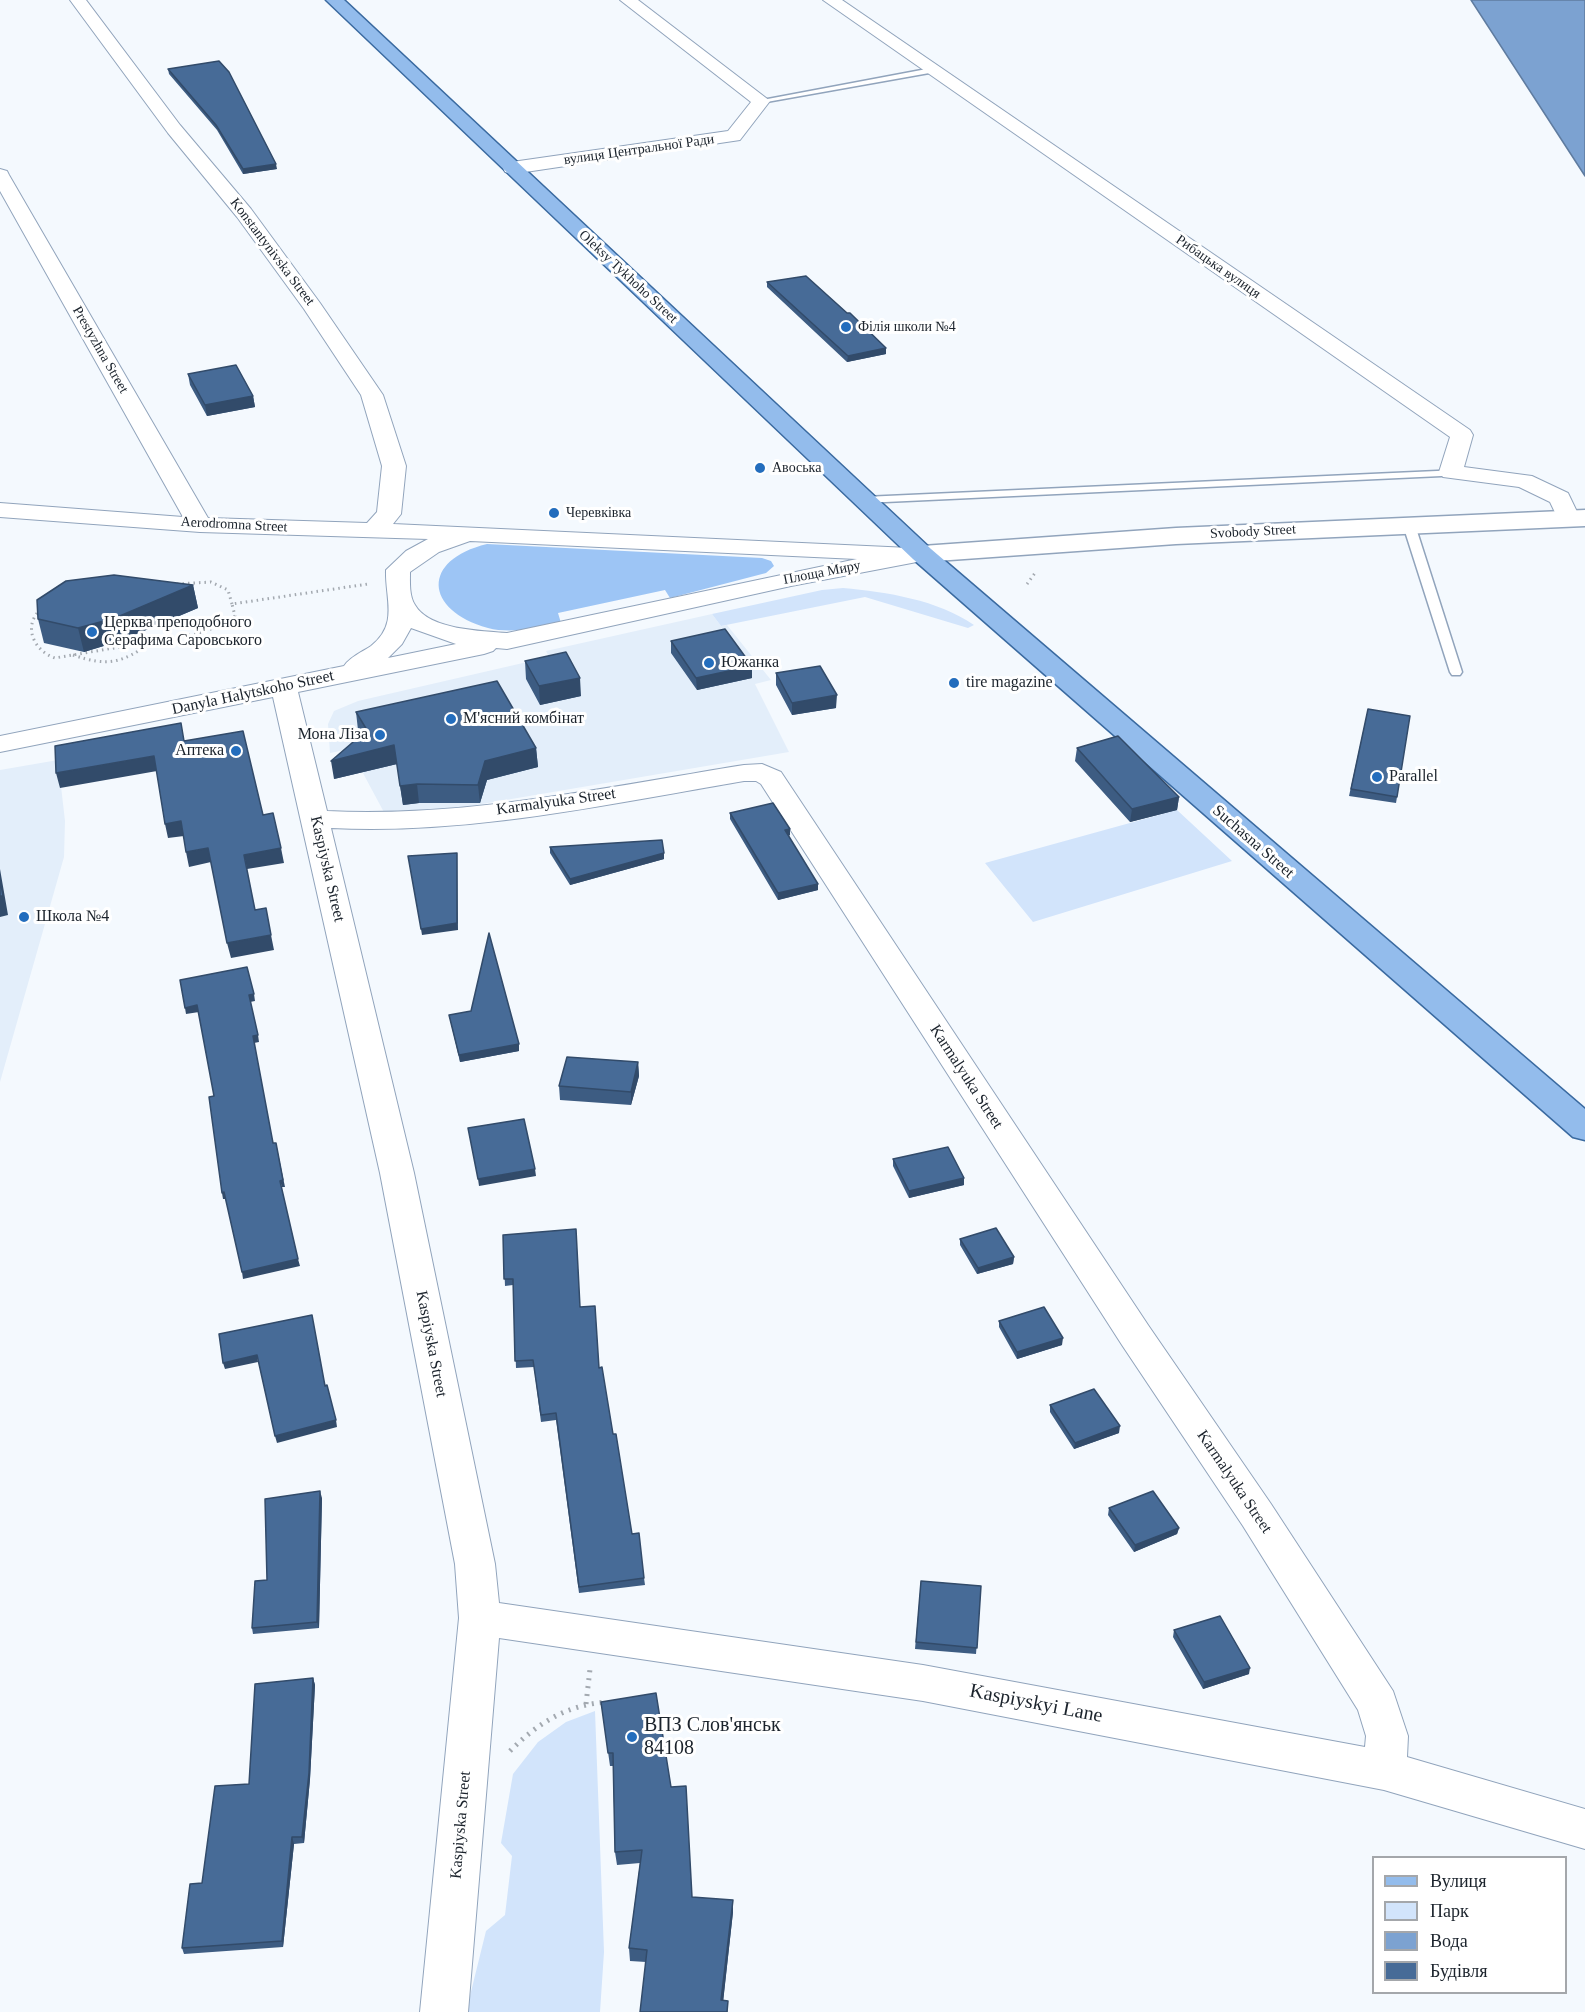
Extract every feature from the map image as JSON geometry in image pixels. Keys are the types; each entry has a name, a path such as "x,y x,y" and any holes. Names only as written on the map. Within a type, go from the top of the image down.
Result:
{"main road":[{"name":"Oleksy Tykhoho Street","path":"334,0 922,554"},
{"name":"Svobody Street","path":"922,554 1176,536 1576,518"},
{"name":"Suchasna Street","path":"922,554 1585,1128"}],"street":[{"name":"Konstantynivska Street","path":"78,0 174,129 251,223 313,307 372,395 394,466 388,514 374,530"},
{"path":"628,0 761,101"},
{"name":"Рибацька вулиця","path":"831,0 1462,435 1451,472 1459,473"},
{"name":"вулиця Центральної Ради","path":"512,168 734,136 761,101"},
{"name":"Prestyzhna Street","path":"0,175 200,525"},
{"path":"1459,473 1524,481 1560,498 1576,518"},
{"name":"Aerodromna Street","path":"0,510 200,525 469,534"},
{"path":"326,529 375,545 388,556 398,575 403,609 399,628 391,642 348,674"},
{"name":"Площа Миру","path":"398,575 417,553 439,541 469,534 729,548 922,554"},
{"name":"Площа Миру","path":"403,609 423,625 454,636 507,641 791,579 922,554"},
{"name":"Danyla Halytskoho Street","path":"0,744 507,641"},
{"name":"Kaspiyska Street","path":"284,687 397,1173 475,1564 480,1618 444,2012"},
{"name":"Karmalyuka Street","path":"316,819 376,822 429,820 548,805 744,773 762,772 771,778 1129,1326 1257,1515 1378,1704 1387,1736 1384,1770"},
{"name":"Kaspiyskyi Lane","path":"480,1618 923,1683 1384,1770 1585,1829"}],"lane":[{"path":"761,101 932,70"},
{"path":"864,500 1459,473"},
{"path":"1409,525 1456,672"}],"path":[{"path":"232,604 398,575"},
{"path":"44,608 36,612 32,621 36,647 43,654 55,658 196,634 222,625 235,616 228,590 211,582 168,585"},
{"path":"73,655 97,663 107,662 129,658 153,641"},
{"path":"503,1759 527,1733 568,1707 594,1702 617,1701"}],"shaded area":[{"path":"487,544 762,558 771,561 774,566 766,573 670,598 665,590 558,613 561,623 534,628 497,630 467,620 452,610 442,598 439,585 441,573 450,561 465,551"},
{"path":"712,614 721,626 727,625 771,680 755,684 789,752 417,815 386,816 350,749 330,753 328,724 334,711 358,701 549,657 546,651"},
{"name":"Школа №4","path":"58,760 65,821 64,857 0,1082 0,770"}],"green space":[{"path":"843,588 894,595 928,603 960,616 974,625 968,628 865,597 721,626 712,614 822,590"},
{"path":"1177,810 1232,861 1033,922 985,863"},
{"path":"595,1711 604,1952 600,2012 466,2012 486,1931 505,1915 512,1856 501,1843 513,1774 538,1742 566,1722"}],"water":[{"path":"1471,0 1585,0 1585,176"}],"building":[{"path":"219,61 229,72 276,164 243,169 216,125 168,69"},
{"name":"Філія школи №4","path":"806,276 847,313 850,313 886,348 848,356 767,282"},
{"path":"236,365 253,396 205,405 188,374"},
{"path":"114,575 193,585 115,618 78,628 38,619 37,600 66,581"},
{"path":"725,629 752,666 696,678 671,641"},
{"path":"566,652 580,678 539,686 525,661"},
{"path":"820,666 837,695 792,703 776,673"},
{"path":"497,681 536,748 485,761 478,785 400,786 394,745 331,761 367,730 356,712"},
{"path":"1368,709 1410,716 1397,797 1351,789"},
{"path":"181,723 184,741 243,731 263,815 273,813 281,848 244,855 255,910 266,908 271,935 227,943 208,848 186,852 181,821 165,824 154,756 56,773 55,746"},
{"path":"1118,736 1179,797 1132,809 1077,748"},
{"path":"773,803 790,829 785,830 818,884 778,893 730,813"},
{"path":"662,840 664,853 570,879 550,847"},
{"path":"457,853 457,923 421,929 408,856"},
{"path":"0,879 3,896 0,896"},
{"path":"489,933 519,1044 459,1055 449,1015 471,1011"},
{"path":"247,967 254,994 249,995 258,1035 253,1036 273,1143 276,1143 283,1180 280,1181 298,1259 242,1272 224,1192 222,1193 209,1097 214,1096 197,1005 185,1008 180,980"},
{"path":"567,1057 638,1062 631,1092 559,1086"},
{"path":"524,1119 535,1169 478,1179 468,1128"},
{"path":"948,1147 964,1178 909,1191 893,1159"},
{"path":"996,1228 1014,1257 978,1268 960,1239"},
{"path":"576,1229 580,1307 595,1306 599,1368 602,1367 613,1434 616,1434 632,1534 639,1533 644,1578 579,1587 556,1413 541,1415 533,1360 515,1361 513,1279 504,1279 503,1235"},
{"path":"1044,1307 1063,1338 1017,1352 999,1321"},
{"path":"312,1315 325,1386 327,1385 336,1420 275,1436 257,1355 223,1363 219,1334"},
{"path":"1094,1389 1120,1426 1075,1443 1050,1405"},
{"path":"320,1491 317,1622 252,1628 255,1581 267,1580 265,1499"},
{"path":"1153,1491 1179,1528 1135,1545 1109,1508"},
{"path":"921,1581 981,1586 977,1648 916,1642"},
{"path":"1220,1616 1250,1668 1204,1682 1174,1630"},
{"path":"313,1678 309,1773 302,1837 292,1837 282,1941 182,1948 190,1884 202,1883 215,1786 249,1784 255,1684"},
{"path":"656,1693 671,1787 686,1786 692,1897 733,1900 721,2000 728,2001 727,2012 640,2012 647,1950 629,1948 642,1850 615,1852 613,1753 608,1753 601,1702"}],"place":[{"name":"Філія школи №4","path":"846,327"},
{"name":"Авоська","path":"760,468"},
{"name":"Черевківка","path":"554,513"},
{"name":"Церква преподобного Серафима Саровського","path":"92,632"},
{"name":"Южанка","path":"709,663"},
{"name":"tire magazine","path":"954,683"},
{"name":"М'ясний комбінат","path":"451,719"},
{"name":"Мона Ліза","path":"380,735"},
{"name":"Аптека","path":"236,751"},
{"name":"Parallel","path":"1377,777"},
{"name":"Школа №4","path":"24,917"},
{"name":"ВПЗ Слов'янськ 84108","path":"632,1737"}]}
